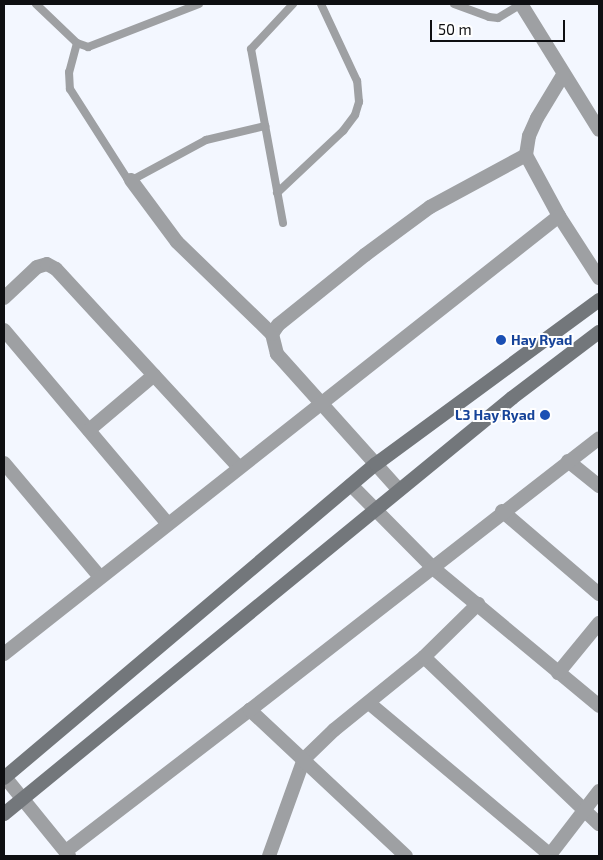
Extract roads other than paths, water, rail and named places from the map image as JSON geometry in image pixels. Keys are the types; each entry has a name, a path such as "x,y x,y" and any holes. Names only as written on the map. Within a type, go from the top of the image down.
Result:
{"main road":[{"path":"4,777 376,464 599,300"},
{"path":"4,814 21,798 512,398 599,332"}],"street":[{"path":"521,4 563,75 595,114 599,130"},
{"path":"563,75 537,118 529,136 526,155 558,216 599,278"},
{"path":"272,334 278,325 365,255 430,207 526,155"},
{"path":"132,180 177,242 272,334 278,354 321,405 399,490"},
{"path":"6,647 100,577 321,405 558,216"},
{"path":"4,298 36,267 51,266 239,467"},
{"path":"4,330 168,524"},
{"path":"88,430 154,375"},
{"path":"4,777 67,854 433,568 502,510 599,438"},
{"path":"568,461 599,486"},
{"path":"4,463 100,577"},
{"path":"351,485 433,568 599,706"},
{"path":"502,510 599,594"},
{"path":"274,853 304,759 424,657 478,604"},
{"path":"558,673 599,623"},
{"path":"424,657 599,824"},
{"path":"369,703 550,856 599,791"},
{"path":"250,710 406,856"}],"lane":[{"path":"36,4 77,43 88,47 199,4"},
{"path":"282,223 251,46 292,4"},
{"path":"277,193 343,131 355,114 359,102 357,81 321,4"},
{"path":"454,4 488,18 498,18 521,4"},
{"path":"77,43 69,72 70,89 126,177 132,180 206,140 265,126"}],"place":[{"name":"Hay Ryad","path":"501,340"},
{"name":"L3 Hay Ryad","path":"545,415"}]}
